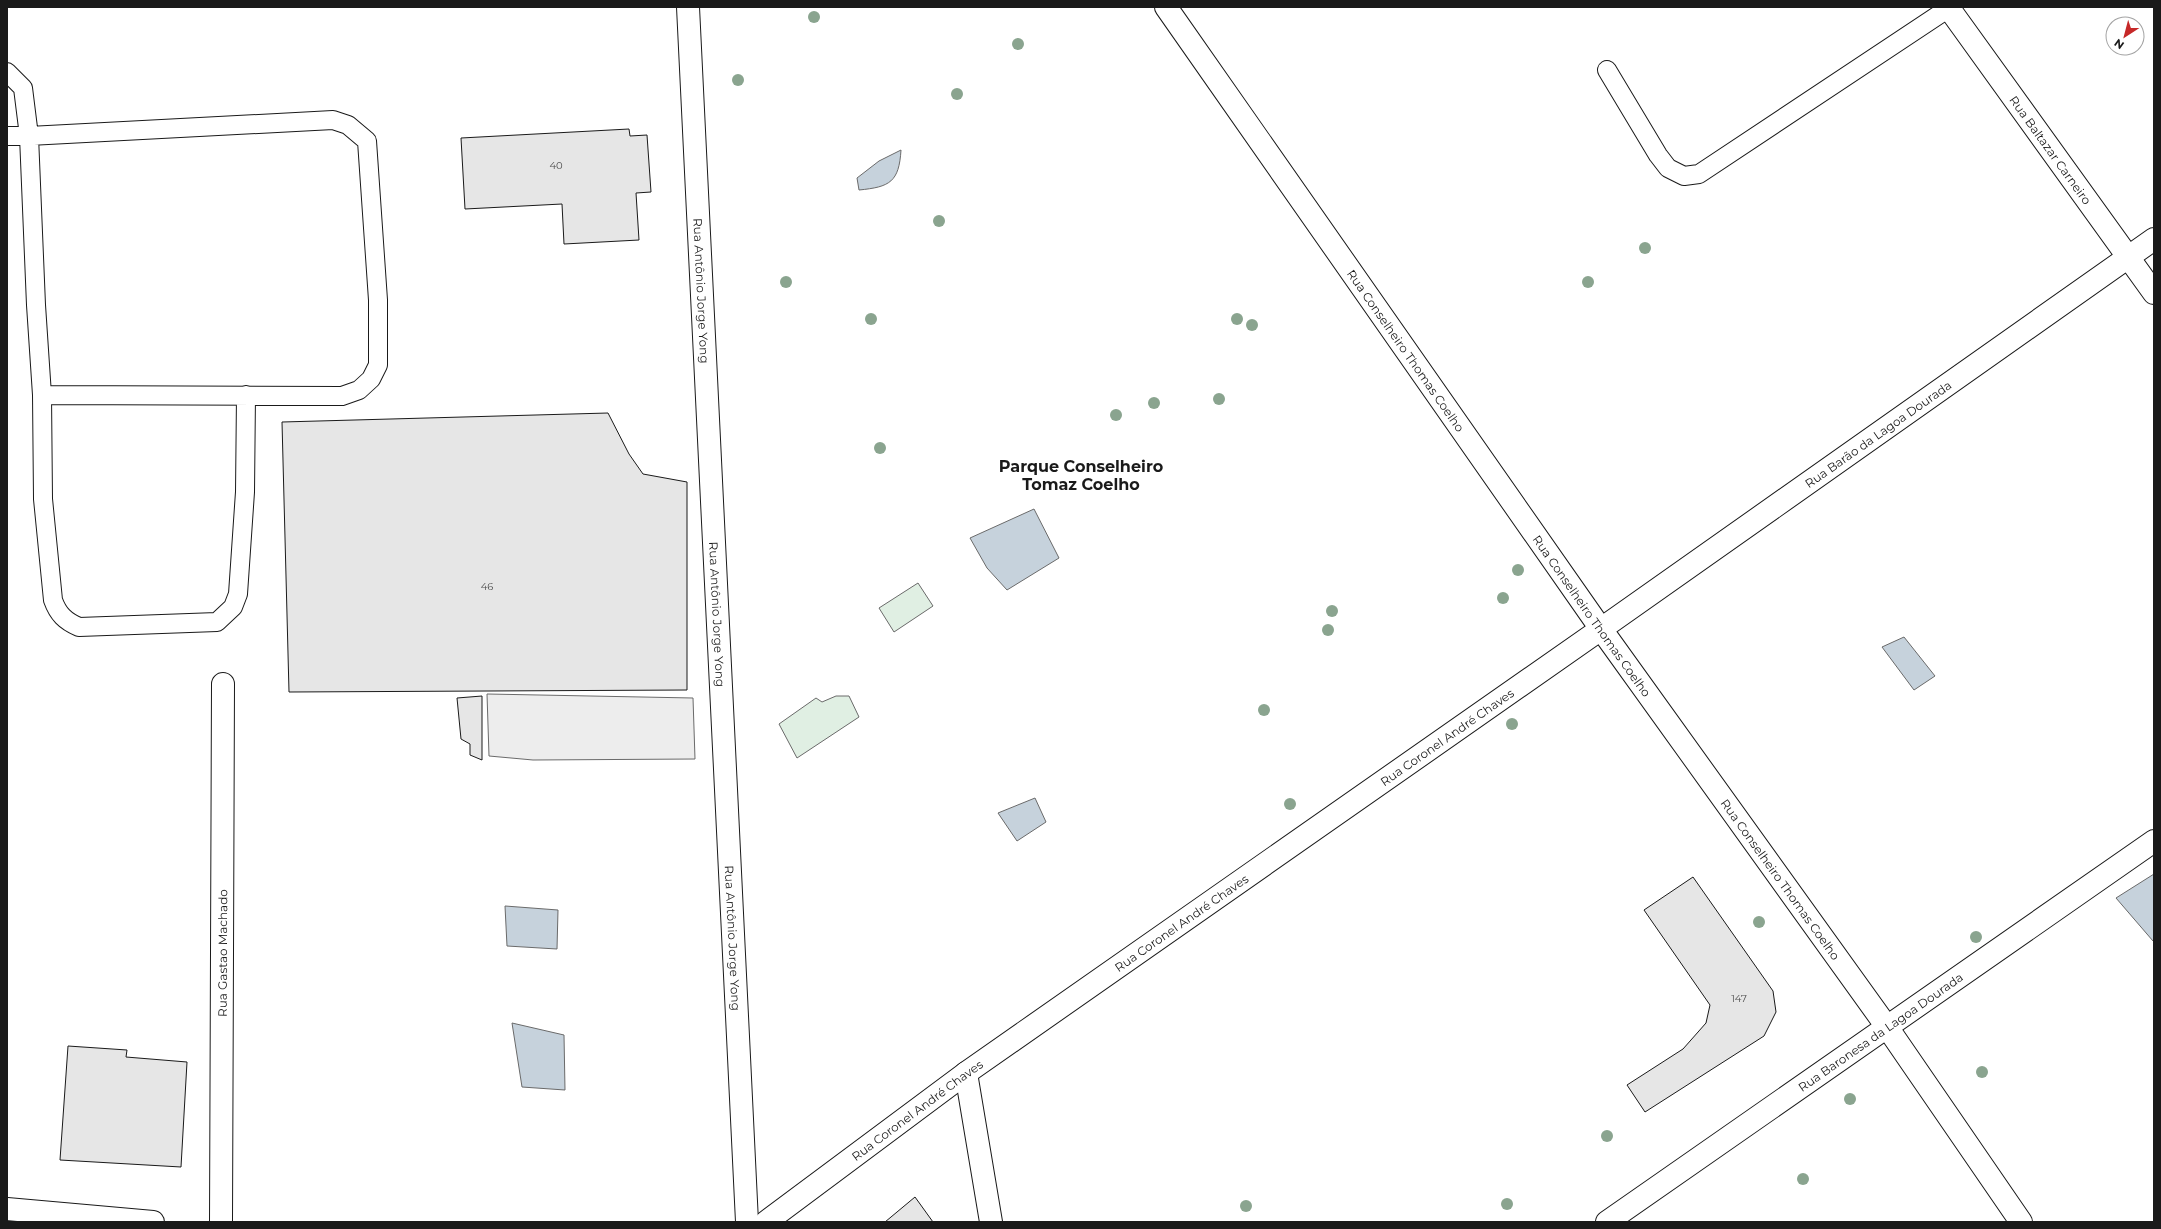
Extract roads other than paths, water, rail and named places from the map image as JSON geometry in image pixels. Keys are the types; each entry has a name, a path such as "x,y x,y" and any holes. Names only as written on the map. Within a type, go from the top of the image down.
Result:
{"street":[{"name":"Rua Antônio Jorge Yong","path":"688,7 747,1222"},
{"name":"Rua Conselheiro Thomas Coelho","path":"1166,7 1601,629 1887,1027 2021,1222"},
{"name":"Rua Baltazar Carneiro","path":"1948,8 2154,293"},
{"name":"Rua Barão da Lagoa Dourada","path":"1601,629 2154,239"},
{"name":"Rua Coronel André Chaves","path":"766,1222 966,1073 1601,629"},
{"name":"Rua Gastao Machado","path":"222,1222 223,684"},
{"name":"Rua Baronesa da Lagoa Dourada","path":"1606,1222 2154,841"},
{"path":"966,1073 991,1222"},
{"path":"7,1209 153,1222"}],"lane":[{"path":"1607,70 1658,155 1668,168 1684,176 1699,174 1948,8"},
{"path":"7,72 23,88 29,136 36,305 42,395 43,499 53,600 57,612 68,622 79,627 217,622 233,608 238,594 244,492 246,395"},
{"path":"7,136 333,120 348,125 367,141 378,300 378,365 371,379 359,390 342,396 42,395"}],"district":[{"name":"Parque Conselheiro Tomaz Coelho","path":"1081,475"}]}
